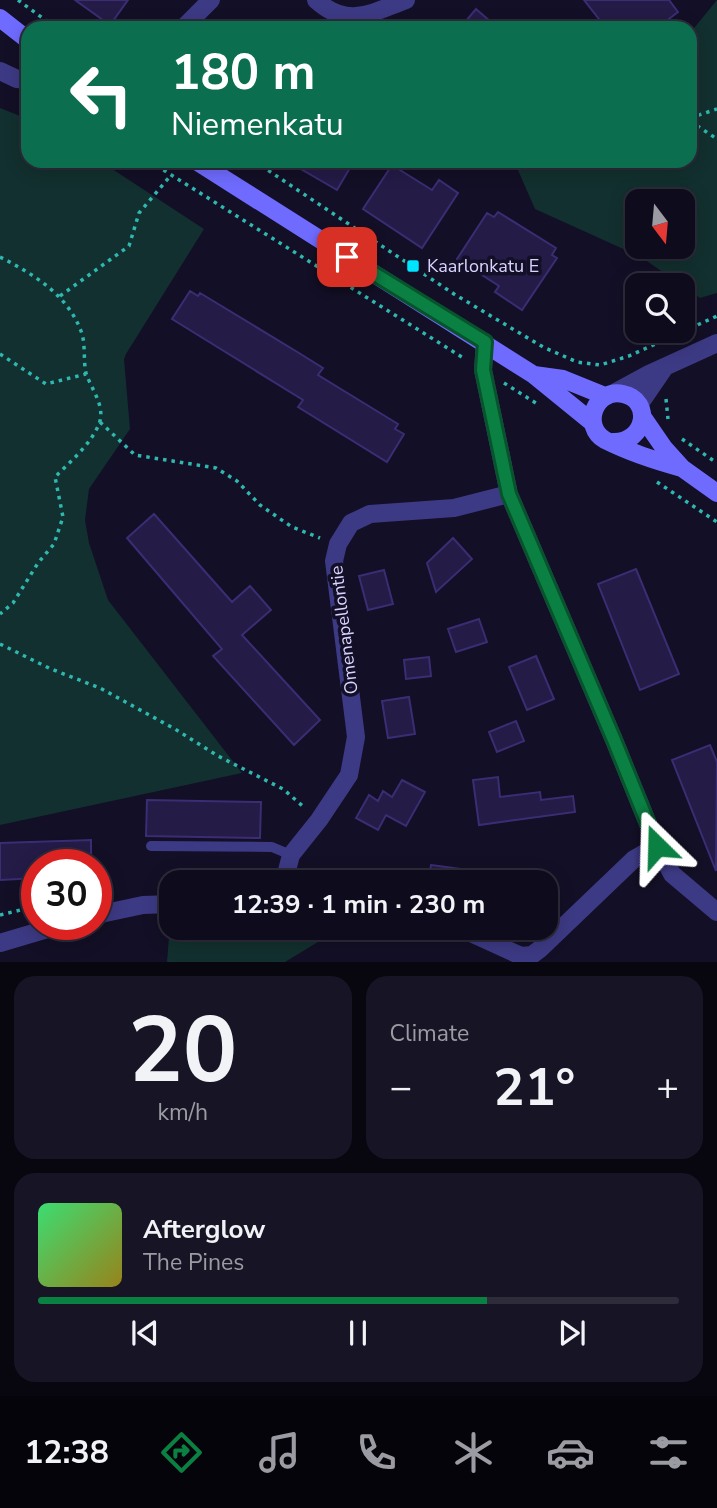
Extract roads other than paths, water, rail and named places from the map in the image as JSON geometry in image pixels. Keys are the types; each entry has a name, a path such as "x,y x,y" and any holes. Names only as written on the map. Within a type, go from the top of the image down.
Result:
{"street":[{"path":"190,21 211,0"},
{"path":"316,0 343,18 361,16 406,0"},
{"path":"0,18 21,34"},
{"path":"0,71 21,79"},
{"path":"207,168 534,375 593,424 604,439 654,460 682,468"},
{"path":"485,342 483,370 509,494 657,846 672,874 717,912"},
{"path":"593,424 594,408 609,395 646,382 665,367 717,343"},
{"path":"534,375 563,379 609,395 624,394 633,398 664,449 682,468 717,493"},
{"path":"613,442 621,443 639,430 646,382"},
{"name":"Omenapellontie","path":"287,870 291,855 319,820 349,775 356,737 334,561 338,544 351,523 370,514 454,508 509,494"},
{"path":"558,932 634,859 657,846"},
{"path":"112,912 159,904"},
{"path":"0,943 21,937"},
{"path":"486,940 521,956 532,955 549,940"}],"lane":[{"path":"151,846 272,848 291,855"}],"place":[{"name":"Kaarlonkatu E","path":"413,266"}]}
